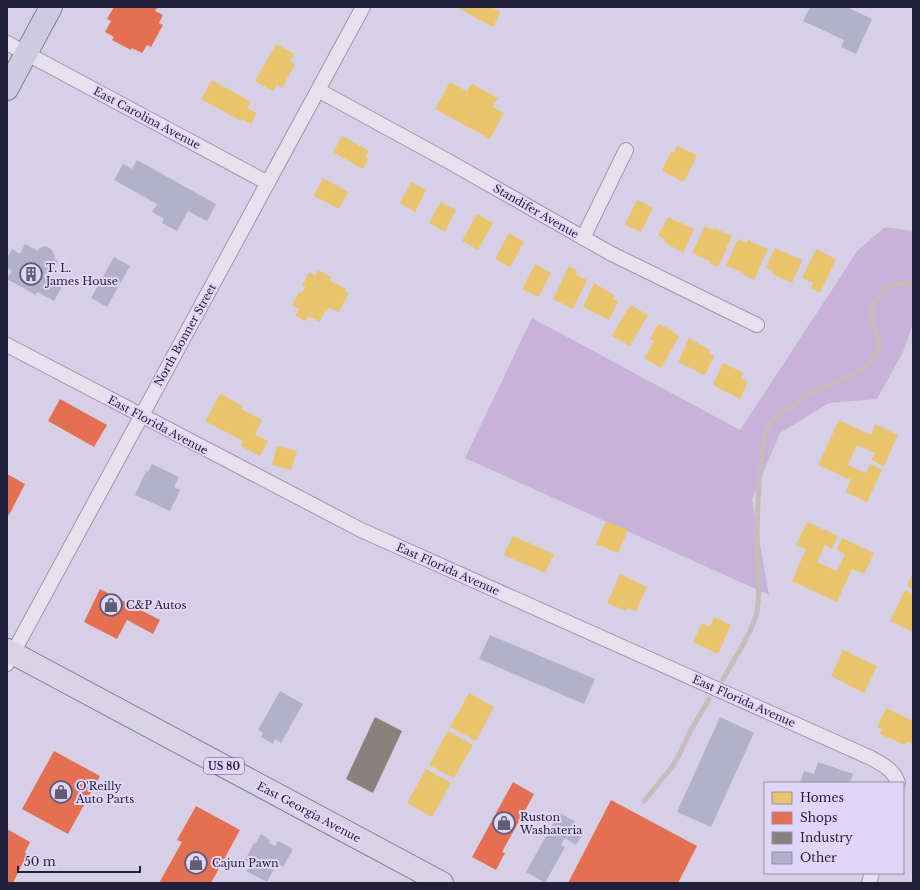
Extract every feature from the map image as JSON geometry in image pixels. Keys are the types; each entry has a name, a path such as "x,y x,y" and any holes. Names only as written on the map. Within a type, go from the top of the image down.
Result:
{"highway":[{"path":"7,89 51,7"}],"main road":[{"name":"East Georgia Avenue","path":"9,655 442,883"}],"street":[{"name":"North Bonner Street","path":"9,655 141,416 363,7"},
{"name":"East Carolina Avenue","path":"7,43 268,183"},
{"name":"Standifer Avenue","path":"318,90 448,161 610,253 757,325"},
{"path":"583,238 626,150"},
{"name":"East Florida Avenue","path":"7,345 361,530 871,758 888,768 897,780"}],"shaded area":[{"path":"885,227 913,231 913,324 903,352 877,399 829,403 780,433 752,499 769,595 465,458 532,318 740,430 858,250"}],"building: Homes":[{"path":"456,7 491,7 501,12 493,27"},
{"path":"276,44 294,54 290,61 295,64 282,88 277,85 273,91 255,81"},
{"path":"212,80 251,102 247,108 257,113 251,124 241,119 241,121 201,99"},
{"path":"450,82 467,91 472,84 498,98 492,107 504,113 490,139 435,109"},
{"path":"342,136 369,151 365,157 368,159 363,169 333,152"},
{"path":"677,146 697,155 684,182 662,171 671,151 674,153"},
{"path":"323,178 348,192 339,209 314,196"},
{"path":"411,182 426,190 415,212 400,203"},
{"path":"637,200 653,208 641,232 625,225"},
{"path":"441,202 456,210 445,232 429,223"},
{"path":"477,214 493,223 478,250 462,241"},
{"path":"668,217 694,229 683,253 664,242 665,239 658,236"},
{"path":"705,226 713,230 714,228 732,236 718,267 709,263 710,261 692,253"},
{"path":"509,233 524,242 510,267 495,259"},
{"path":"738,239 747,243 748,240 768,249 754,280 726,265"},
{"path":"775,248 802,260 792,283 772,274 773,271 766,268"},
{"path":"816,249 836,259 820,293 811,288 813,283 802,278"},
{"path":"535,264 551,273 538,297 522,289"},
{"path":"569,266 577,270 575,274 587,280 573,309 553,299"},
{"path":"318,270 331,277 329,280 346,289 345,291 349,293 339,312 329,307 327,312 325,311 320,322 308,316 306,321 295,316 299,309 292,305 299,292 302,293 305,287 302,286 309,272 315,276"},
{"path":"594,283 614,295 613,299 618,301 609,320 583,307"},
{"path":"630,305 648,315 630,346 612,336"},
{"path":"658,324 673,330 672,332 679,336 661,368 644,358 654,341 650,339"},
{"path":"689,338 710,350 709,353 714,356 705,375 678,362"},
{"path":"723,363 744,373 741,378 748,382 740,399 713,385"},
{"path":"220,394 243,406 241,409 262,420 255,434 268,441 260,456 241,446 243,441 205,421"},
{"path":"839,420 871,435 875,424 898,435 884,466 871,460 875,453 857,445 848,465 866,473 870,464 882,470 867,502 846,492 851,480 818,465"},
{"path":"277,446 297,451 291,470 272,465"},
{"path":"606,521 628,530 618,553 596,544"},
{"path":"807,522 838,536 832,549 825,545 817,562 837,571 845,554 837,550 842,538 874,553 864,574 852,569 837,602 792,581 806,549 796,545"},
{"path":"513,536 554,554 545,573 504,555"},
{"path":"913,572 913,589 907,586"},
{"path":"620,574 647,587 636,611 627,608 626,611 607,603"},
{"path":"905,590 913,594 913,632 890,621"},
{"path":"714,617 731,625 718,654 693,642 702,623 710,627"},
{"path":"843,650 877,666 864,693 831,676"},
{"path":"469,693 494,707 476,741 450,727"},
{"path":"886,708 913,721 913,744 907,741 905,745 880,734 882,729 877,727"},
{"path":"448,731 473,745 454,778 429,765"},
{"path":"426,769 451,783 432,817 407,803"}],"building: Shops":[{"path":"114,7 157,8 155,11 163,15 159,23 163,25 151,47 147,45 142,53 132,48 131,50 112,40 114,37 105,32 111,21 107,19"},
{"path":"60,399 107,425 94,447 48,421"},
{"path":"7,474 25,484 9,515 7,514"},
{"name":"C&P Autos","path":"100,589 160,620 153,634 127,620 117,639 84,622"},
{"name":"O'Reilly Auto Parts","path":"54,751 100,776 68,834 22,809"},
{"name":"Ruston Washateria","path":"513,782 534,794 502,852 505,853 496,870 472,857"},
{"path":"611,800 697,846 678,883 568,883"},
{"name":"Cajun Pawn","path":"196,806 240,830 211,883 159,883 182,842 177,840"},
{"path":"7,829 30,842 25,852 27,854 13,883 7,883"}],"building: Industry":[{"path":"375,717 402,731 373,793 346,779"}],"building: Other":[{"path":"810,7 847,7 872,19 856,54 841,47 844,40 803,21"},
{"path":"137,160 216,204 207,221 188,211 177,231 162,223 164,219 152,212 157,204 114,180 123,164 132,169"},
{"name":"T. L. James House","path":"25,244 38,251 39,248 46,246 52,250 55,257 54,259 58,261 49,277 63,285 54,301 37,292 36,295 7,279 12,271 7,268 7,258 12,249 20,254"},
{"path":"114,257 130,266 107,307 91,298"},
{"path":"152,464 179,477 174,487 180,490 170,511 135,495 146,471 148,472"},
{"path":"490,635 595,679 584,704 479,659"},
{"path":"280,691 303,704 281,743 275,739 273,744 261,737 263,733 258,730"},
{"path":"720,717 754,733 711,827 677,812"},
{"path":"818,762 853,774 850,782 800,782 804,771 814,774"},
{"path":"559,813 575,821 570,830 581,837 576,845 565,838 561,845 565,847 545,883 526,872"},
{"path":"261,834 270,840 269,843 275,846 278,841 293,849 283,867 277,863 267,882 246,871 251,863 245,860 254,843 255,844"}],"waterway":[{"path":"723,679 752,628 757,611 759,595 757,548 758,495 762,447 768,427 777,416 808,394 854,374 867,364 873,358 879,347 879,338 871,314 873,305 888,285 913,282"},
{"path":"644,801 672,767 709,699"}],"place":[{"name":"T. L. James House","path":"31,274"},
{"name":"C&P Autos","path":"111,605"},
{"name":"O'Reilly Auto Parts","path":"61,792"},
{"name":"Ruston Washateria","path":"504,823"},
{"name":"Cajun Pawn","path":"196,863"}]}
